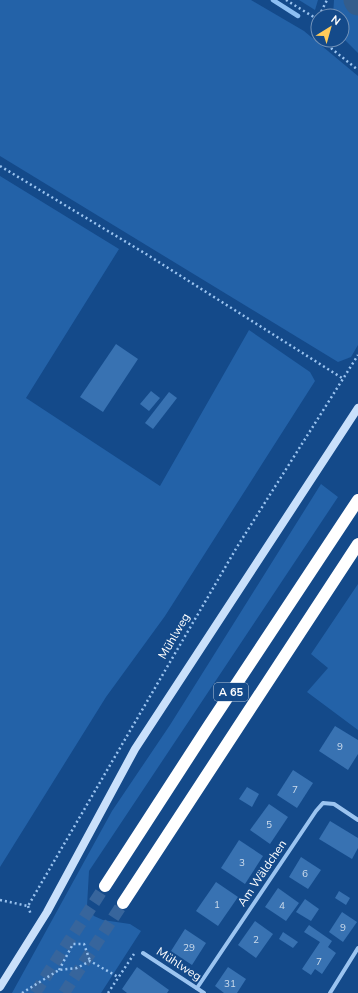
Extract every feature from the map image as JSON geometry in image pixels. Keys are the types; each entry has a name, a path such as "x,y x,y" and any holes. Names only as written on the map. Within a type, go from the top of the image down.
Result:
{"highway":[{"name":"A 65","path":"105,886 358,500"},
{"name":"A 65","path":"123,902 358,544"}],"street":[{"path":"0,987 47,912 135,750 358,408"},
{"name":"Am Wäldchen","path":"197,988 312,817 323,803 334,804 358,820"},
{"path":"330,993 358,948"},
{"name":"Mühlweg","path":"143,953 204,993"}],"path":[{"path":"286,0 310,13"},
{"path":"331,48 358,70"},
{"path":"0,166 146,254 342,378"},
{"name":"Mühlweg","path":"0,900 28,906 237,547 342,378 358,355"},
{"path":"59,970 72,944 84,944 90,961 118,976"},
{"path":"108,993 118,976 137,950 143,953"},
{"path":"22,993 59,970 77,968 90,961"}],"shaded area":[{"path":"0,0 251,0 304,31 310,36 310,48 324,48 358,76 358,345 351,357 338,362 0,156"},
{"path":"299,0 318,0 316,8 312,8"},
{"path":"334,0 358,0 358,53 350,45 350,8 334,8"},
{"path":"0,176 119,249 26,398 160,486 249,330 310,372 315,381 165,616 106,697 0,867"},
{"path":"321,484 338,497 89,871 87,906 94,916 103,920 130,924 141,931 101,993 12,993 112,811 170,725"},
{"path":"358,584 358,730 307,692 328,668 311,654"}],"building":[{"path":"116,344 138,359 103,412 80,397"},
{"path":"151,391 160,398 149,411 140,404"},
{"path":"169,392 177,398 153,429 145,423"},
{"path":"335,726 358,740 358,754 348,770 319,751"},
{"path":"293,770 313,783 297,808 277,795"},
{"path":"247,787 259,794 252,807 239,799"},
{"path":"269,804 288,817 270,844 250,830"},
{"path":"330,821 358,838 358,848 352,859 319,839"},
{"path":"239,840 263,856 245,884 221,868"},
{"path":"301,857 321,870 308,889 289,877"},
{"path":"216,882 238,897 218,926 196,911"},
{"path":"278,888 299,903 286,921 265,907"},
{"path":"339,891 350,898 346,905 335,898"},
{"path":"305,899 319,909 311,921 296,912"},
{"path":"342,912 357,922 343,942 329,932"},
{"path":"255,921 273,934 256,958 238,945"},
{"path":"309,925 332,941 328,947 336,953 322,974 315,969 311,975 302,969 320,942 304,932"},
{"path":"185,929 206,943 192,965 171,951"},
{"path":"283,932 298,942 293,948 279,939"},
{"path":"137,967 169,990 167,993 127,993 122,989"},
{"path":"228,967 246,979 237,993 224,993 215,986"}],"waterway":[{"path":"273,0 298,16"}],"tunnel":[{"path":"35,993 105,886"},
{"path":"64,993 123,903"}]}
